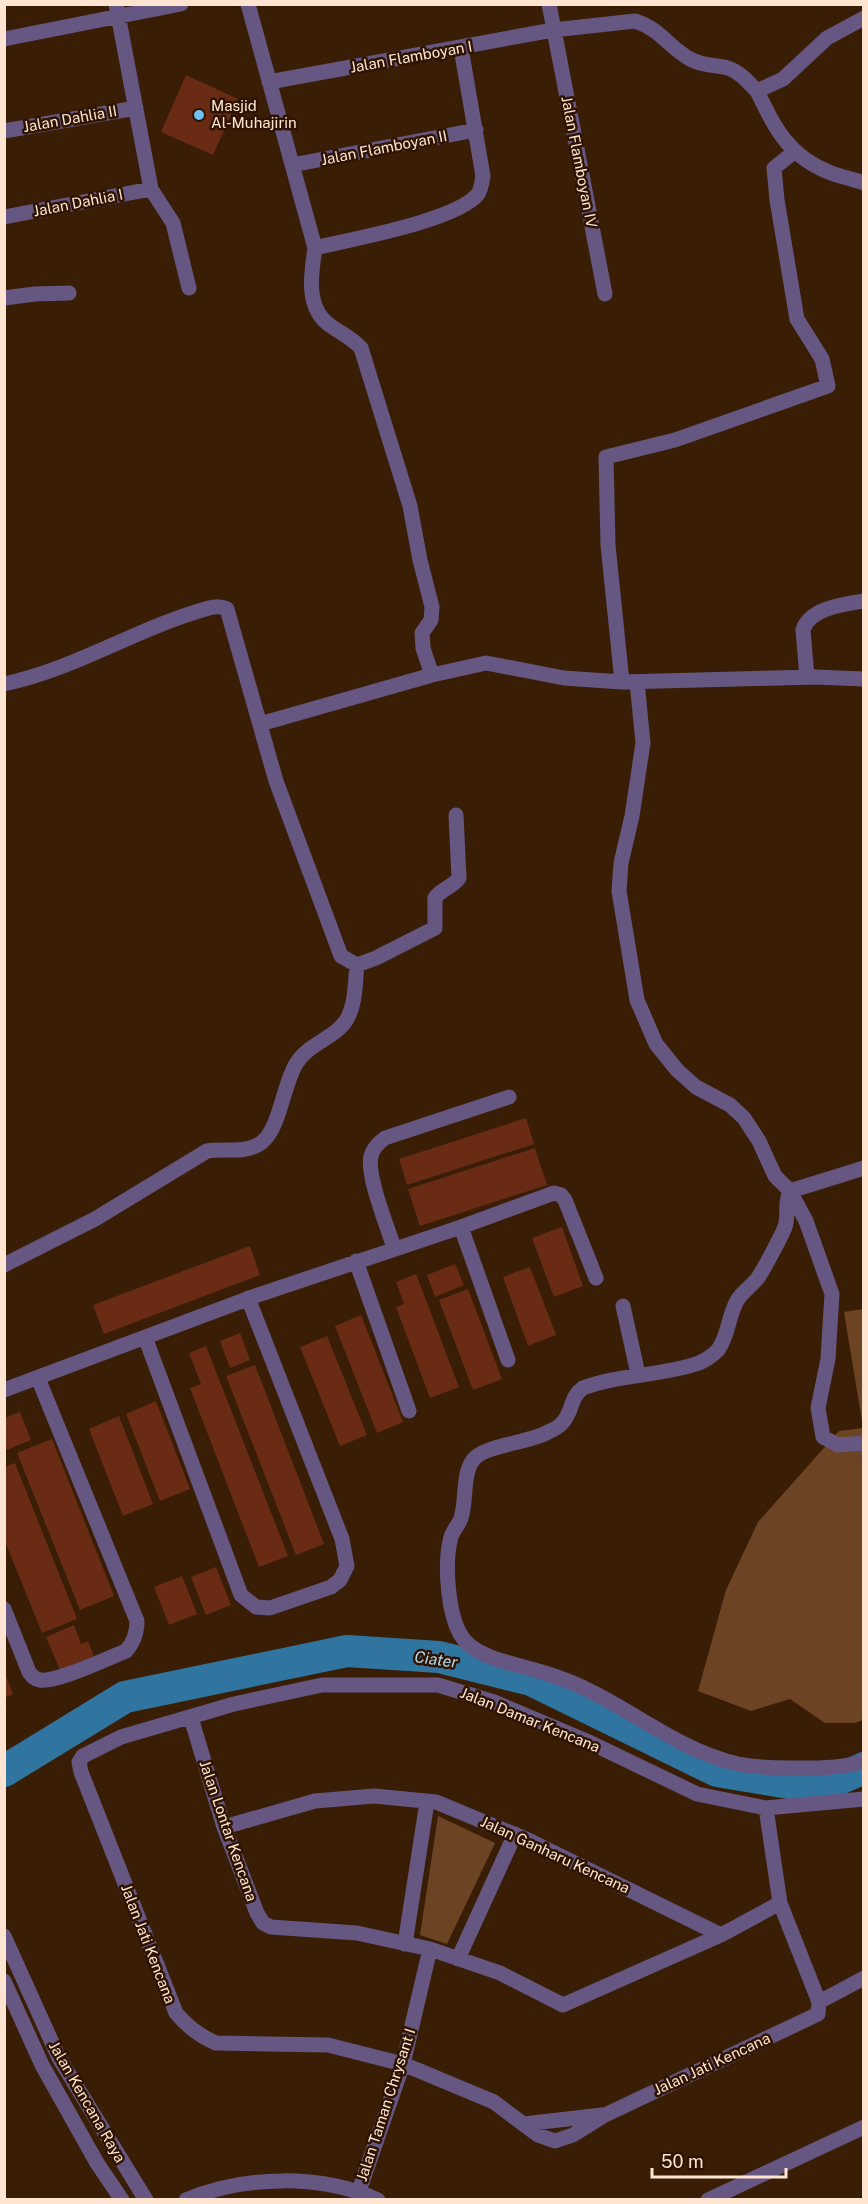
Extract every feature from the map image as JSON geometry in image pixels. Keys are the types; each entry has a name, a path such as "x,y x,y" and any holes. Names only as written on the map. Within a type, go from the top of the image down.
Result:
{"street":[{"path":"4,39 118,10 181,4"},
{"path":"248,4 315,248 310,278 318,315 328,324 349,336 361,348 410,506 432,607 430,620 422,633 423,648 432,675"},
{"name":"Jalan Flamboyan IV","path":"549,4 605,294"},
{"path":"118,10 151,189 173,223 189,288"},
{"path":"864,18 827,38 783,79 757,91 780,135 794,152 832,173 864,183"},
{"name":"Jalan Flamboyan I","path":"269,82 553,30 635,21 648,25 691,60 706,66 728,68 740,74 757,91"},
{"path":"315,248 438,218 462,207 479,193 483,176 461,48"},
{"name":"Jalan Dahlia II","path":"4,131 136,108"},
{"name":"Jalan Flamboyan II","path":"292,165 476,130"},
{"path":"794,152 774,168 777,201 797,319 822,359 828,386 675,440 606,457 608,545 630,682 643,743 632,816 621,863 619,891 637,1000 656,1044 677,1070 696,1087 730,1105 744,1118 759,1142 777,1180 790,1191 806,1221 832,1294 828,1359 818,1408 823,1437 838,1445 864,1443"},
{"name":"Jalan Dahlia I","path":"4,217 151,189"},
{"path":"4,298 69,293"},
{"path":"807,677 803,630 805,625 823,611 864,601"},
{"path":"4,684 31,679 210,607 223,607 230,615 276,781 341,956 357,965 376,958 435,928 435,898 437,894 456,883 459,878 456,815"},
{"path":"260,724 432,675 486,663 564,678 630,682 807,677 864,679"},
{"path":"4,1265 94,1219 207,1151 244,1150 264,1141 271,1131 296,1063 346,1021 353,1000 357,965"},
{"path":"394,1248 370,1172 370,1157 376,1144 385,1138 509,1096"},
{"path":"790,1191 864,1168"},
{"path":"790,1191 785,1205 784,1229 759,1278 739,1298 731,1313 725,1337 718,1349 701,1362 674,1370 638,1374 583,1388 576,1393 564,1422 547,1433 517,1444 494,1448 474,1458 469,1468 461,1519 451,1534 447,1555 448,1585 454,1621 466,1643 485,1655 546,1673 590,1691 667,1735 711,1756 765,1768 815,1768 864,1761"},
{"path":"4,1390 248,1298 461,1227 554,1193 561,1195 565,1200 596,1278"},
{"path":"461,1227 508,1360"},
{"path":"356,1261 410,1411"},
{"path":"145,1337 241,1595 256,1607 270,1608 331,1587 340,1580 347,1566 342,1539 248,1298"},
{"path":"622,1306 638,1374"},
{"path":"4,1609 29,1672 33,1678 39,1680 53,1679 126,1651 131,1646 137,1630 136,1621 38,1378"},
{"name":"Jalan Damar Kencana","path":"81,1759 120,1737 234,1704 322,1685 438,1685 494,1702 697,1794 766,1808 864,1799"},
{"name":"Jalan Lontar Kencana","path":"191,1718 224,1827 257,1913 263,1923 271,1927 357,1933 430,1950 500,1973 563,2005 721,1935"},
{"name":"Jalan Jati Kencana","path":"81,1759 80,1767 90,1794 176,2013 184,2024 204,2038 216,2043 328,2045 403,2064 494,2102 538,2135 555,2141 573,2135 605,2115 818,2008 864,1978"},
{"name":"Jalan Ganharu Kencana","path":"224,1827 315,1801 374,1796 436,1802 515,1834 721,1935"},
{"path":"405,1944 427,1802"},
{"path":"766,1808 780,1903 818,2008"},
{"path":"458,1959 515,1834"},
{"path":"721,1935 780,1903"},
{"name":"Jalan Kencana Raya","path":"4,1936 58,2058 146,2199"},
{"name":"Jalan Taman Chrysant I","path":"359,2191 403,2064 430,1950"},
{"name":"Jalan Kencana Raya","path":"4,1981 42,2066 97,2163 122,2199"},
{"name":"Jalan Jati Kencana","path":"524,2124 605,2115"},
{"path":"708,2199 864,2127"},
{"path":"186,2199 245,2182 330,2183 378,2199"}],"shaded area":[{"path":"863,1309 864,1421 862,1421 844,1312"},
{"path":"863,1428 863,1720 855,1723 825,1723 790,1699 751,1711 698,1691 726,1590 758,1522 839,1431"},
{"path":"438,1816 495,1843 447,1944 420,1935"}],"building":[{"name":"Masjid Al-Muhajirin","path":"186,75 238,99 213,155 161,132"},
{"path":"526,1118 534,1144 407,1185 399,1159"},
{"path":"535,1148 547,1185 420,1226 408,1189"},
{"path":"562,1227 583,1286 554,1297 532,1238"},
{"path":"250,1246 260,1275 104,1334 93,1305"},
{"path":"455,1264 464,1285 435,1297 427,1275"},
{"path":"530,1267 556,1335 528,1346 503,1277"},
{"path":"416,1274 459,1387 430,1398 396,1307 404,1304 396,1282"},
{"path":"468,1289 502,1379 473,1390 439,1300"},
{"path":"361,1315 403,1422 377,1433 335,1326"},
{"path":"240,1333 250,1360 230,1368 220,1341"},
{"path":"327,1336 367,1435 340,1446 300,1347"},
{"path":"206,1346 288,1556 259,1567 190,1388 201,1384 189,1353"},
{"path":"255,1365 324,1544 296,1555 226,1376"},
{"path":"156,1401 190,1489 160,1501 126,1414"},
{"path":"20,1412 31,1440 4,1451 4,1418"},
{"path":"119,1416 153,1504 123,1516 89,1429"},
{"path":"52,1439 114,1596 80,1610 17,1453"},
{"path":"15,1463 77,1619 42,1633 4,1539 4,1467"},
{"path":"216,1567 231,1605 206,1615 191,1577"},
{"path":"182,1576 197,1614 169,1625 154,1587"},
{"path":"74,1625 81,1644 88,1641 94,1656 60,1670 46,1637"},
{"path":"4,1671 13,1694 4,1698"}],"waterway":[{"name":"Ciater","path":"4,1771 125,1697 347,1651 439,1657 531,1680 717,1771 819,1788 864,1768"}],"place":[{"name":"Masjid Al-Muhajirin","path":"199,115"}]}
